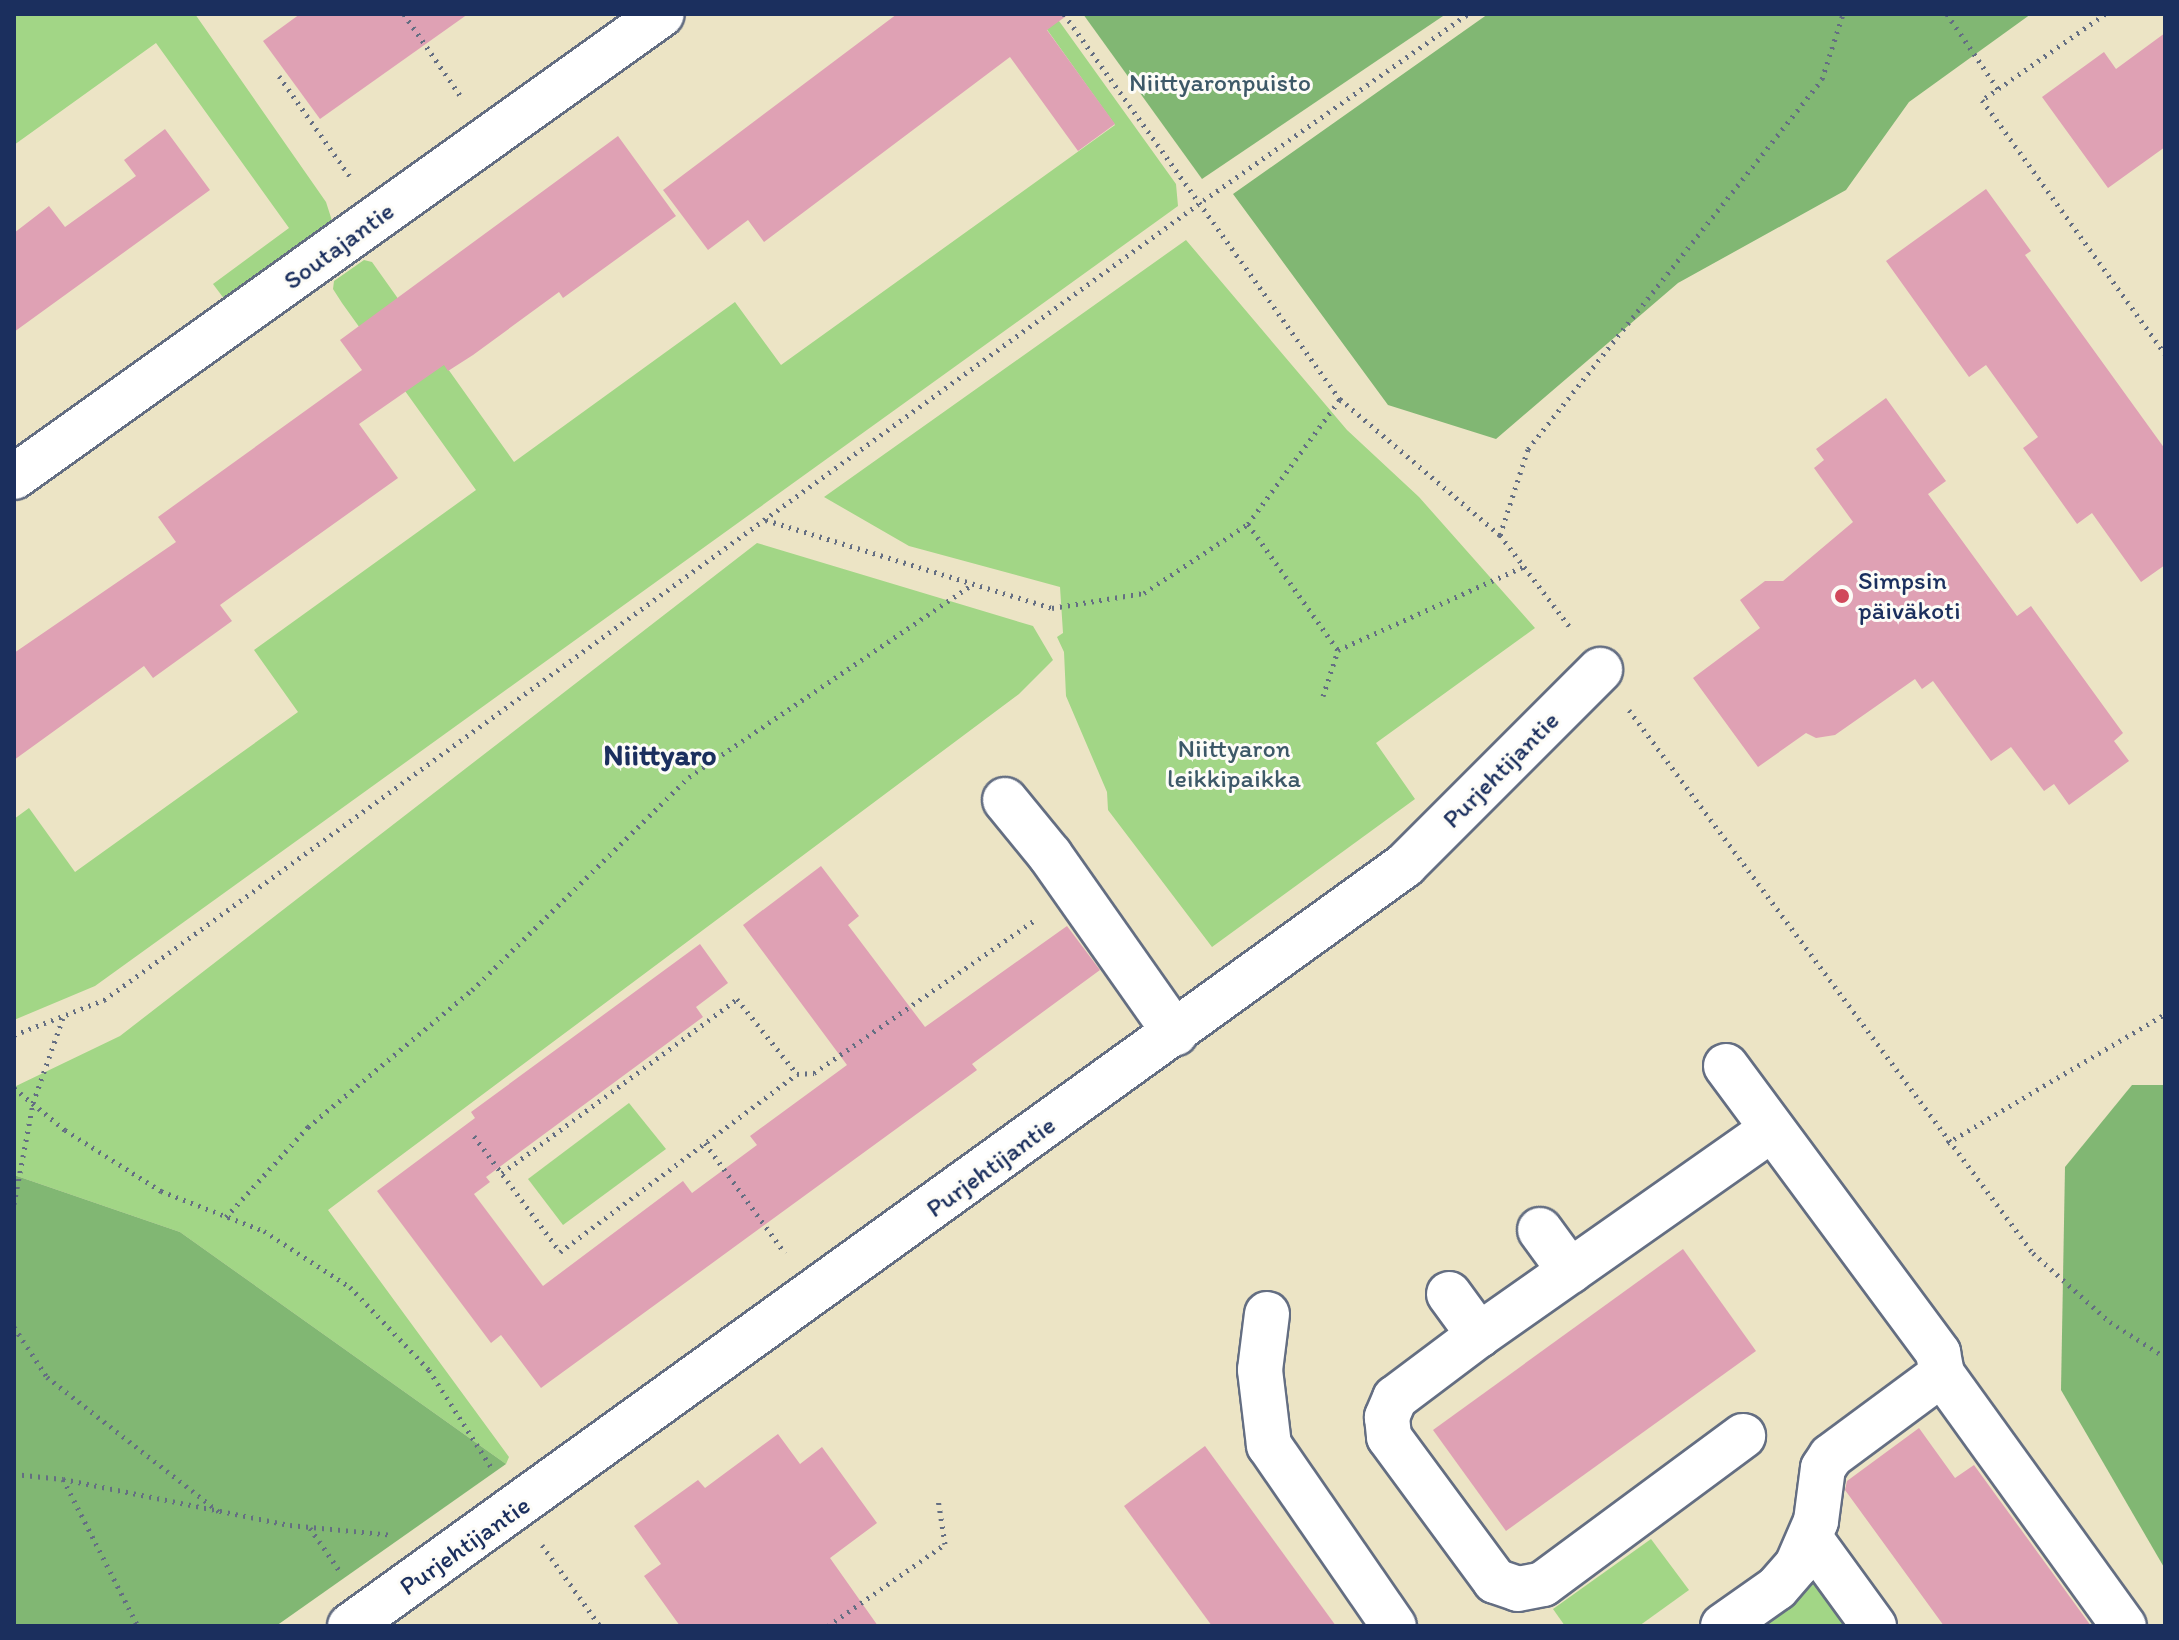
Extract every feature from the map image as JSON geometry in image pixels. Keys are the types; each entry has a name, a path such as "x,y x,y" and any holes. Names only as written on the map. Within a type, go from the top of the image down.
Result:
{"street":[{"name":"Soutajantie","path":"14,477 662,14"},
{"name":"Purjehtijantie","path":"350,1626 517,1510 1405,865 1600,670"},
{"path":"1005,800 1175,1033"},
{"path":"1726,1066 1938,1353 1942,1374 2124,1626"},
{"path":"1743,1436 1543,1584 1518,1589 1495,1581 1389,1437 1387,1417 1395,1398 1479,1335 1772,1129"},
{"path":"1540,1230 1570,1271"},
{"path":"1449,1294 1479,1335"},
{"path":"1267,1314 1260,1370 1269,1445 1394,1626"},
{"path":"1723,1626 1777,1588 1797,1565 1810,1538 1823,1468 1831,1456 1942,1374"},
{"path":"1810,1538 1874,1626"}],"path":[{"path":"404,14 470,108"},
{"path":"14,1035 104,1000 1468,14"},
{"path":"1500,535 1528,449 1822,79 1843,14"},
{"path":"1947,14 1998,89"},
{"path":"2105,14 1982,100 2165,354"},
{"path":"279,76 361,192"},
{"path":"765,520 1052,608 1144,593 1248,524 1340,399"},
{"path":"1248,524 1338,650"},
{"path":"1323,696 1338,650 1527,565"},
{"path":"226,1217 308,1127 472,990 689,777 973,584"},
{"path":"474,1136 560,1252 797,1074 814,1073 1074,892"},
{"path":"502,1173 737,999 797,1074"},
{"path":"1947,1143 2165,1014"},
{"path":"14,1204 33,1103 64,1017"},
{"path":"14,1088 161,1191 264,1231 350,1287 429,1370 517,1510 600,1626"},
{"path":"705,1143 815,1295"},
{"path":"14,1327 47,1377 220,1513"},
{"path":"14,1474 63,1479 220,1513 397,1536"},
{"path":"63,1479 138,1626"},
{"path":"831,1625 945,1544 938,1499"}],"green space":[{"path":"14,14 195,14 326,202 335,230 228,304 213,284 289,228 156,43 14,145"},
{"path":"1036,14 1054,14 1176,184 1178,206 95,986 14,1020 14,819 29,808 75,872 298,712 254,650 476,490 342,303 333,289 334,281 364,260 372,262 514,462 735,302 781,365 1115,125"},
{"name":"Niittyaronpuisto","path":"1083,14 1446,14 1202,179"},
{"path":"1488,14 2031,14 1909,102 1846,190 1678,283 1496,439 1388,405 1233,194"},
{"name":"Niittyaron leikkipaikka","path":"1186,240 1347,430 1419,497 1535,628 1376,743 1415,799 1212,947 1108,810 1107,792 1066,696 1064,652 1057,637 1063,633 1060,587 909,546 824,497"},
{"path":"757,543 1033,626 1053,660 1019,694 328,1210 509,1457 506,1464 180,1232 14,1175 14,1087 120,1036"},
{"path":"2132,1085 2165,1085 2165,1569 2061,1390 2065,1167"},
{"path":"629,1103 666,1149 563,1225 528,1179"},
{"path":"14,1175 180,1232 506,1464 276,1626 14,1626"},
{"path":"1651,1539 1689,1590 1639,1626 1565,1626 1553,1609"},
{"path":"1817,1575 1854,1626 1746,1626"}],"building":[{"path":"300,14 468,14 320,119 263,41"},
{"path":"897,14 1069,14 1047,30 1115,124 1078,151 1010,57 764,242 748,220 708,250 663,190"},
{"path":"2165,33 2165,147 2108,188 2042,97 2104,52 2116,69"},
{"path":"165,129 210,190 14,332 14,233 49,206 65,227 136,176 124,160"},
{"path":"618,136 676,216 563,298 559,292 473,355 448,371 444,365 359,424 398,478 220,605 232,621 153,678 144,666 14,760 14,653 176,542 158,517 362,370 340,340"},
{"path":"1986,189 2031,251 2025,255 2165,449 2165,565 2141,582 2092,513 2077,524 2023,448 2038,437 1986,365 1969,377 1886,261"},
{"name":"Simpsin päiväkoti","path":"1886,398 1946,481 1928,494 2017,616 2031,606 2123,733 2114,741 2129,761 2069,805 2054,784 2044,791 2011,747 1991,761 1933,681 1922,689 1915,679 1835,735 1816,738 1806,733 1758,767 1693,678 1760,628 1740,600 1765,581 1783,581 1853,522 1814,468 1824,460 1816,449"},
{"path":"821,866 859,916 848,925 925,1027 1067,926 1100,970 972,1064 977,1070 541,1388 501,1335 491,1343 377,1191 475,1118 471,1112 700,944 728,983 696,1007 703,1017 486,1177 490,1182 474,1194 543,1286 683,1181 692,1193 757,1145 750,1136 847,1065 743,925"},
{"path":"1683,1249 1756,1351 1506,1531 1433,1430"},
{"path":"1919,1428 1955,1478 1974,1465 2091,1626 1944,1626 1845,1490 1847,1481"},
{"path":"778,1434 800,1464 822,1447 877,1523 830,1558 878,1626 680,1626 644,1576 661,1564 634,1526 698,1480 705,1488"},
{"path":"1205,1446 1336,1626 1212,1626 1124,1506"}],"place":[{"name":"Simpsin päiväkoti","path":"1842,596"}],"district":[{"name":"Niittyaro","path":"660,755"}]}
